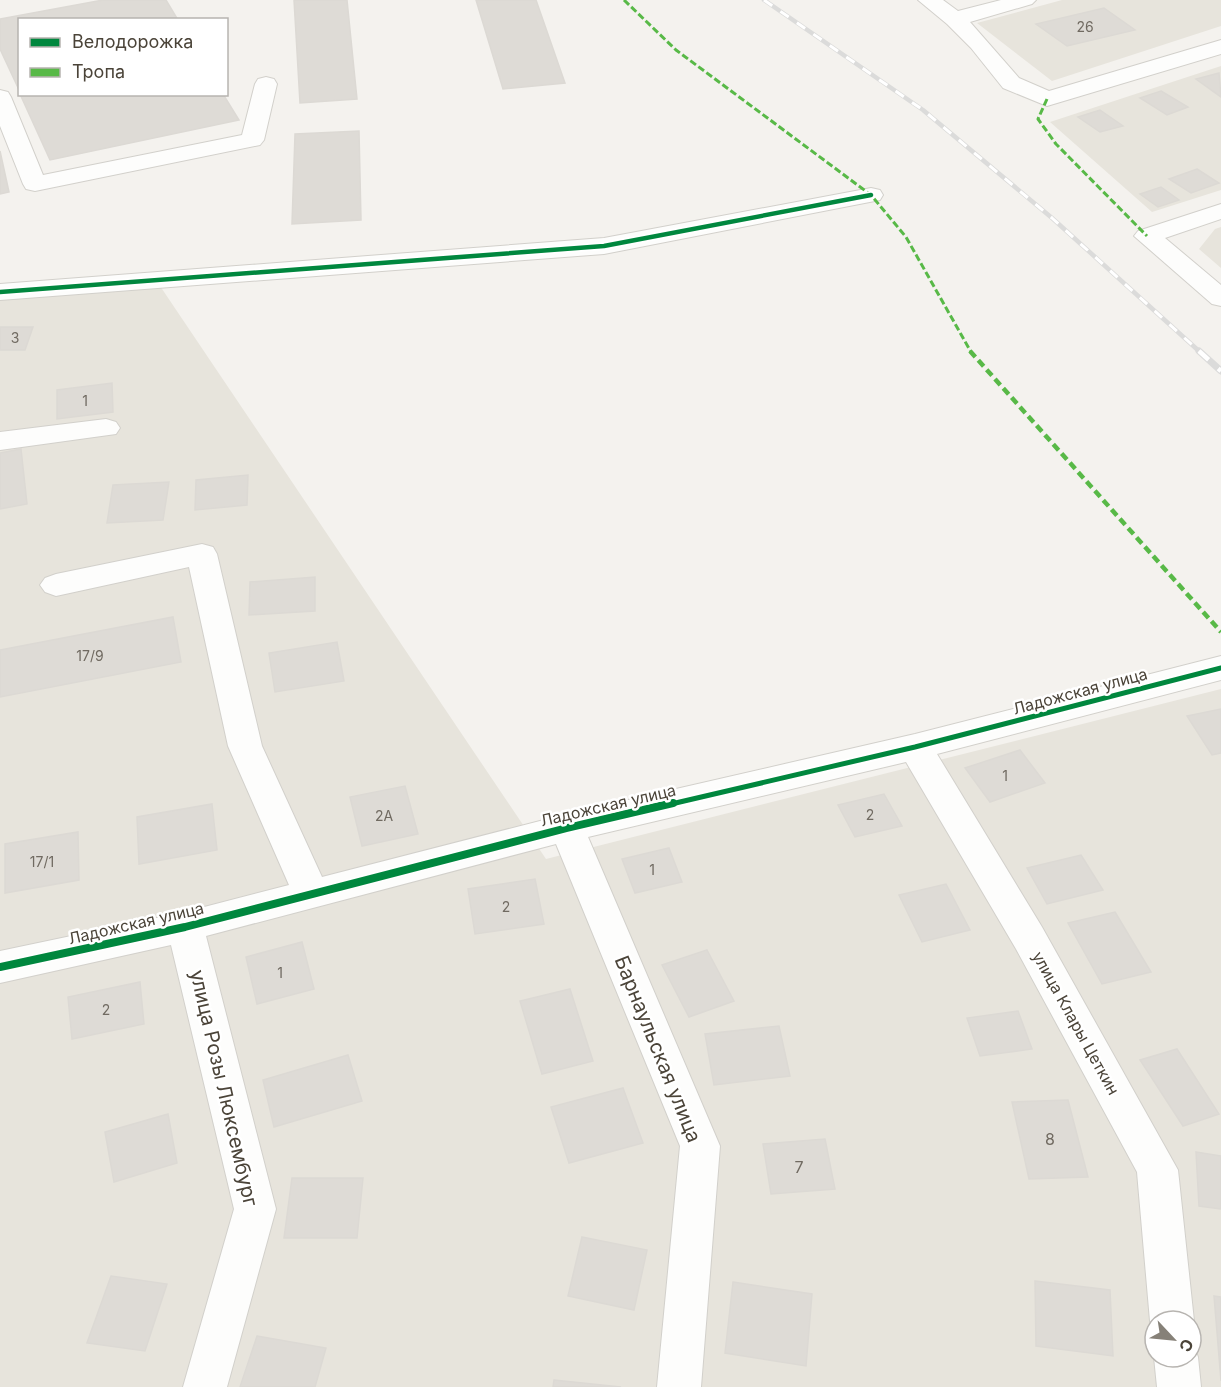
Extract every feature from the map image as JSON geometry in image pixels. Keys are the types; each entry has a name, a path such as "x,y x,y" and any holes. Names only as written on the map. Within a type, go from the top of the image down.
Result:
{"street":[{"path":"929,0 955,19 979,43 1011,83 1047,99 1221,47"},
{"path":"955,19 1025,0"},
{"path":"3,110 35,184 252,140 266,84"},
{"path":"0,292 604,246 871,195"},
{"path":"1221,211 1147,236 1221,298"},
{"path":"0,441 106,428"},
{"path":"56,585 202,554 245,746 311,894"},
{"name":"Ладожская улица","path":"0,967 185,927 567,828 915,747 1221,668"},
{"name":"улица Клары Цеткин","path":"915,747 1029,938 1157,1170 1171,1309"},
{"name":"Барнаульская улица","path":"567,828 700,1146 679,1387"},
{"name":"улица Розы Люксембург","path":"185,927 255,1209 205,1387"},
{"path":"1177,1369 1179,1387"}],"shaded area":[{"path":"1062,0 1221,0 1221,26 1052,81 977,23"},
{"path":"1221,66 1221,190 1152,212 1050,122"},
{"path":"1221,227 1221,268 1199,249 1215,229"},
{"path":"156,280 546,859 1221,689 1221,1387 0,1387 0,297"}],"building":[{"path":"103,0 166,0 177,18 18,18 18,88 0,49 0,19"},
{"path":"294,0 347,0 357,99 300,103"},
{"path":"476,0 536,0 565,83 503,89"},
{"path":"1104,8 1135,30 1067,46 1036,24"},
{"path":"1219,73 1221,97 1196,79"},
{"path":"1161,91 1188,107 1167,115 1140,98"},
{"path":"21,96 224,96 239,120 50,160"},
{"path":"1100,110 1123,126 1100,132 1078,117"},
{"path":"359,131 361,220 292,224 295,134"},
{"path":"0,151 9,192 0,194"},
{"path":"1197,169 1219,183 1191,193 1169,179"},
{"path":"1161,187 1179,200 1158,207 1140,194"},
{"path":"0,327 33,327 25,350 0,350"},
{"path":"112,383 113,412 57,419 57,390"},
{"path":"21,449 27,504 0,509 0,453"},
{"path":"248,475 247,505 195,510 196,480"},
{"path":"169,482 163,520 107,523 113,485"},
{"path":"315,577 315,611 249,615 250,582"},
{"path":"173,617 181,662 0,697 0,650"},
{"path":"337,642 344,681 275,692 269,653"},
{"path":"1221,709 1221,753 1212,755 1187,716"},
{"path":"1020,750 1045,783 990,802 965,768"},
{"path":"405,786 418,834 362,846 350,797"},
{"path":"884,794 902,826 855,837 838,805"},
{"path":"212,804 217,850 139,864 137,817"},
{"path":"78,832 79,880 5,893 5,844"},
{"path":"669,848 682,882 635,893 622,859"},
{"path":"1081,855 1103,890 1047,904 1027,868"},
{"path":"535,879 544,924 475,934 468,889"},
{"path":"946,884 970,930 922,942 899,895"},
{"path":"1115,912 1151,972 1102,984 1068,923"},
{"path":"302,942 314,989 257,1004 246,957"},
{"path":"707,950 734,1001 689,1017 662,965"},
{"path":"140,982 144,1024 72,1039 68,997"},
{"path":"570,989 593,1061 542,1074 520,1001"},
{"path":"1018,1011 1032,1049 980,1056 967,1018"},
{"path":"779,1026 790,1076 714,1085 705,1034"},
{"path":"1177,1049 1219,1114 1183,1126 1140,1060"},
{"path":"348,1055 362,1101 274,1127 263,1080"},
{"path":"623,1088 643,1143 569,1163 551,1107"},
{"path":"1068,1100 1088,1177 1029,1179 1012,1102"},
{"path":"168,1114 177,1163 114,1182 105,1132"},
{"path":"825,1139 835,1189 771,1194 763,1144"},
{"path":"1196,1152 1221,1156 1221,1209 1199,1206"},
{"path":"292,1178 363,1178 357,1238 284,1238"},
{"path":"582,1237 647,1250 634,1310 568,1296"},
{"path":"111,1276 167,1284 145,1351 87,1343"},
{"path":"1035,1281 1110,1290 1113,1356 1036,1346"},
{"path":"733,1282 812,1294 806,1366 725,1353"},
{"path":"1214,1296 1221,1297 1221,1381"},
{"path":"257,1336 326,1348 315,1387 240,1387"},
{"path":"554,1380 621,1387 553,1387"}],"railway":[{"path":"764,0 923,110 1052,218 1200,352"},
{"path":"1199,351 1221,371"}],"marked path":[{"path":"624,0 676,50 871,195 906,237 974,357 1221,632"},
{"path":"1047,99 1038,119 1056,144 1147,236"}],"cycle path":[{"path":"0,292 604,246 871,195"},
{"path":"0,967 185,927 567,828 915,747 1221,668"}]}
